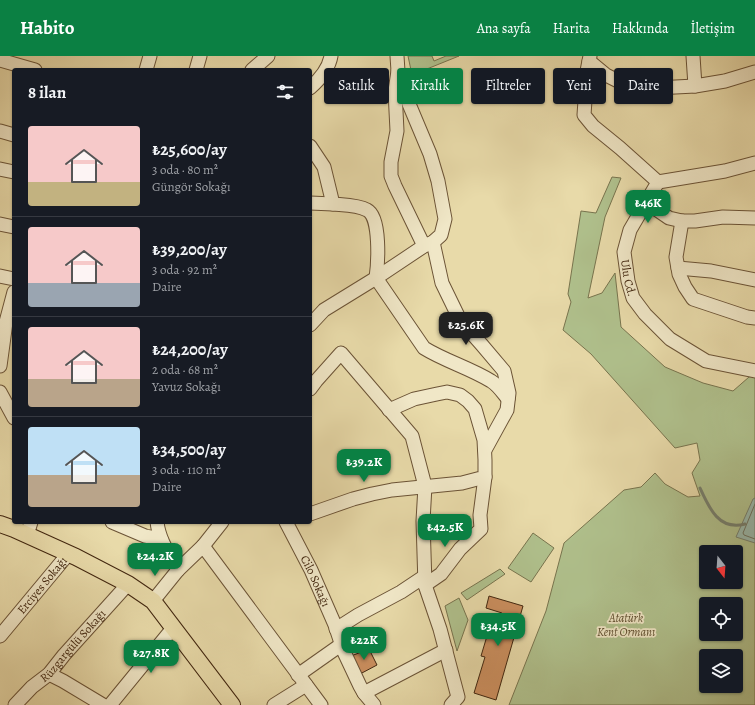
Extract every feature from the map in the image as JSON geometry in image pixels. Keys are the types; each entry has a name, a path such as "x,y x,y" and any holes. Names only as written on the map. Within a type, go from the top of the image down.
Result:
{"main road":[{"path":"2,528 29,528 69,554 128,584 153,601 232,705"}],"street":[{"path":"147,68 150,56"},
{"path":"197,68 200,56"},
{"path":"254,68 268,56"},
{"path":"312,86 330,62 331,56"},
{"path":"397,56 398,68"},
{"path":"693,56 695,86"},
{"path":"589,59 606,75 620,82 656,88 695,86 725,81 755,72"},
{"path":"589,59 584,115 593,126 658,182 725,171 755,162"},
{"path":"0,60 28,68"},
{"path":"397,78 395,91 397,131 391,162 391,176 395,186 428,244 442,283 460,320 504,371 509,393 507,410 485,450"},
{"path":"312,322 324,310 441,235 444,219 438,181 430,154 409,104"},
{"path":"0,131 12,134"},
{"path":"312,149 324,167 333,204"},
{"path":"0,168 12,171"},
{"name":"Ulu Cd.","path":"658,182 630,230 624,252 628,281 633,298 645,314 670,339 706,361 755,371"},
{"path":"312,203 333,204 368,210 374,219 378,246 376,278 424,348 493,382 508,399"},
{"path":"646,204 650,205 669,218 682,221 695,221 723,217 755,218"},
{"path":"682,221 676,257 679,274 693,299 747,317 755,318"},
{"path":"0,224 12,227"},
{"path":"678,268 711,271 755,280"},
{"path":"0,276 12,279"},
{"path":"0,366 9,339 6,322 12,300"},
{"path":"312,387 341,353 412,436 425,486 423,521 425,581 446,650 458,697 451,705"},
{"path":"0,392 9,416"},
{"path":"336,629 400,592 441,574 460,550 481,529 480,515 485,478 485,450 484,440 475,409 460,395 447,392 414,399 389,410"},
{"path":"312,513 372,494 397,489 462,483 485,478"},
{"path":"117,524 145,536 161,539"},
{"path":"157,524 161,539 178,570"},
{"path":"153,601 178,570 203,546 220,524"},
{"name":"Cilo Sokağı","path":"287,524 311,570 344,652 364,693 374,705"},
{"path":"203,546 321,705"},
{"name":"Erciyes Sokağı","path":"0,636 69,554"},
{"name":"Rüzgargülü Sokağı","path":"15,705 32,687 49,674 64,655 128,584"},
{"path":"110,705 174,628"},
{"path":"274,705 342,644"},
{"path":"364,693 446,650"},
{"path":"49,674 103,705"}],"green space":[{"path":"408,56 432,56 434,61 446,56 459,56 429,68 411,68"},
{"name":"Atatürk Kent Ormanı","path":"612,177 621,178 605,217 588,298 602,293 615,273 621,327 665,367 703,383 733,391 755,373 755,705 509,705 546,611 564,543 624,490 641,487 655,473 665,484 688,497 700,496 692,473 700,460 697,443 675,448 591,354 563,330 571,302 568,294 581,211 596,213"},
{"path":"533,533 554,548 531,582 508,568"},
{"path":"500,569 505,574 467,600 461,593"},
{"path":"459,598 468,620 457,651 445,606"}],"water":[{"path":"755,498 755,543 736,537 753,499"}],"building":[{"path":"489,596 523,606 496,700 474,693 485,657 481,656 490,626 498,628 502,613 486,608"},
{"path":"369,649 377,665 360,674 351,656"}],"waterway":[{"path":"700,488 711,510 722,521 728,524 745,524"}]}
